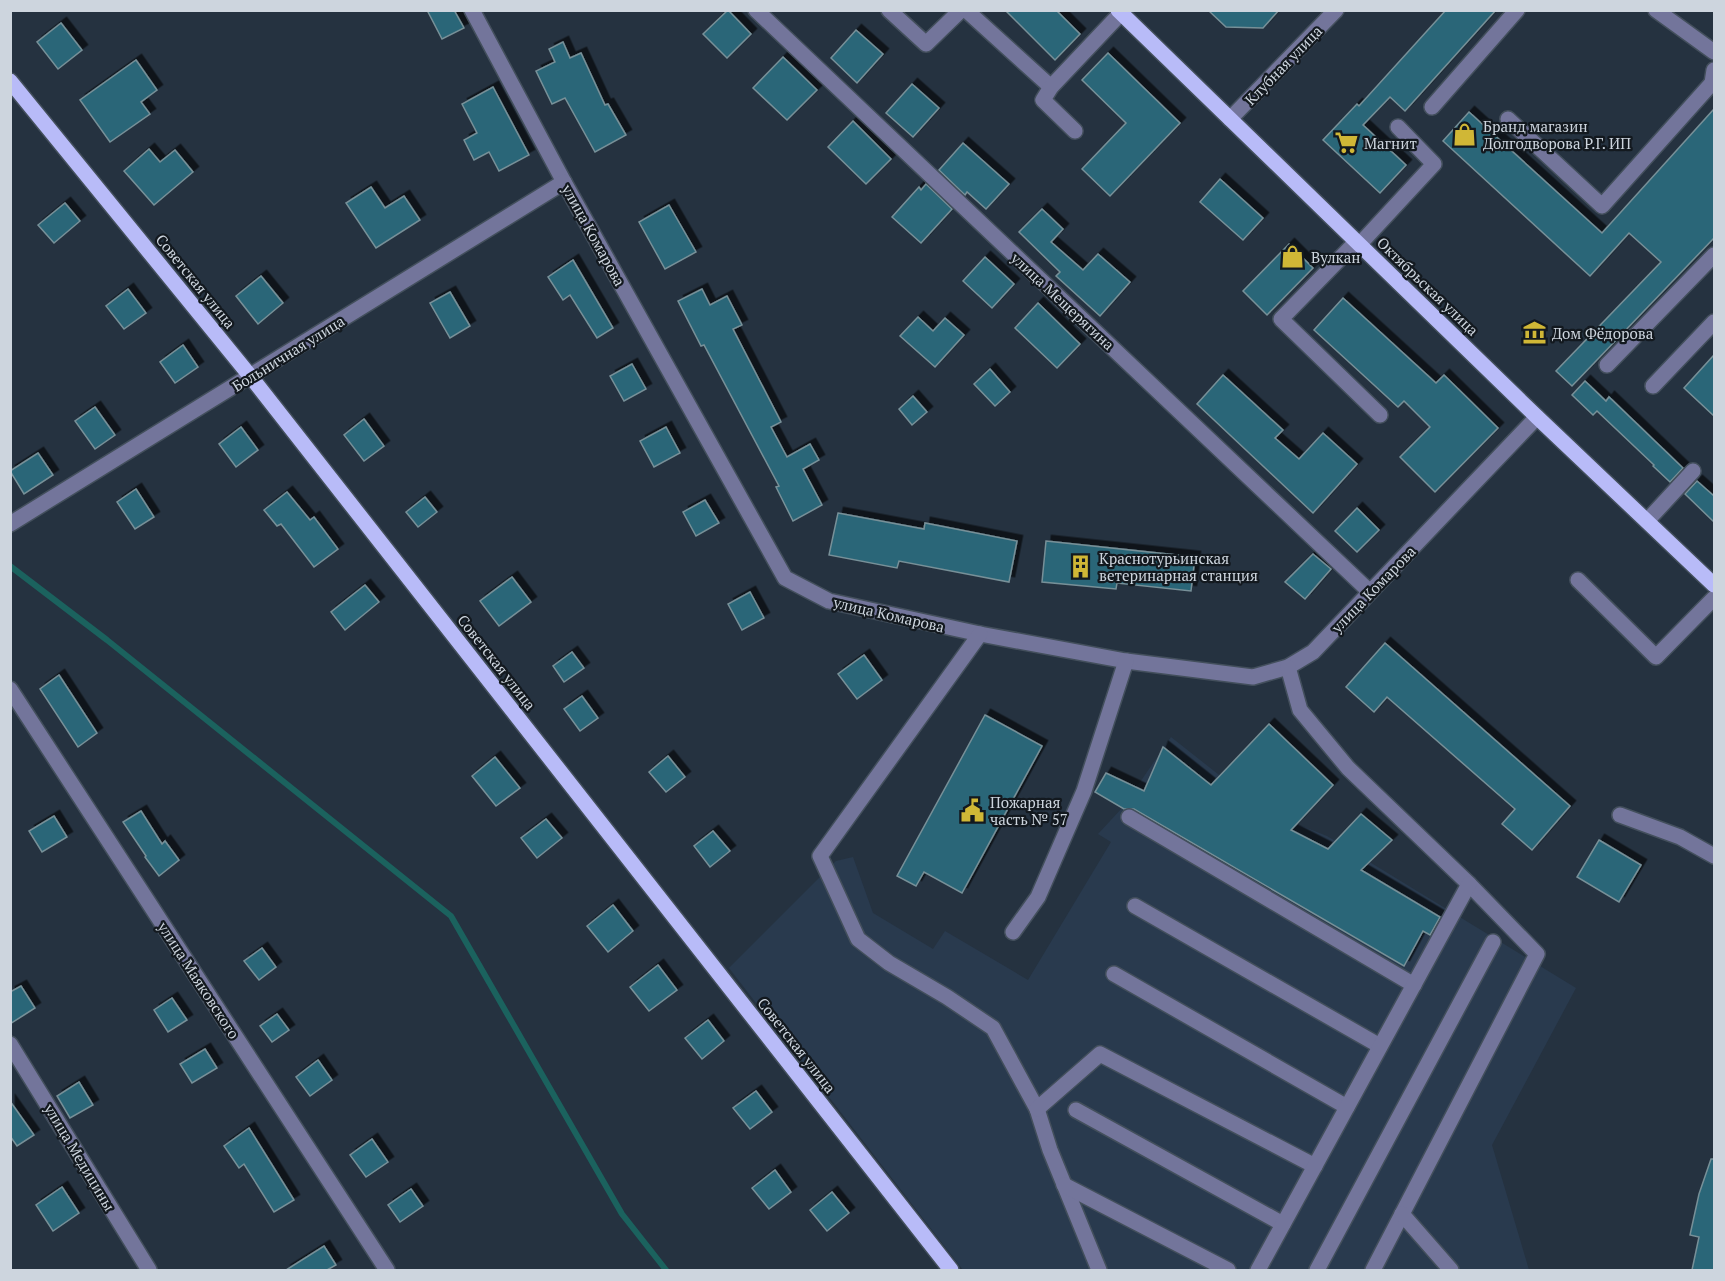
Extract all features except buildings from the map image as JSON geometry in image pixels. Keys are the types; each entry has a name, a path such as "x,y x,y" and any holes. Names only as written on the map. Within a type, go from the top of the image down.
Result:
{"main road":[{"name":"Октябрьская улица","path":"1120,12 1537,417 1714,585"},
{"name":"Советская улица","path":"10,81 251,376 951,1270"}],"street":[{"name":"улица Комарова","path":"472,10 564,182 785,578 829,600 980,634 1126,661 1252,677 1288,667 1313,652 1537,417"},
{"name":"улица Мещерягина","path":"756,10 1370,592"},
{"path":"889,10 926,44 961,10"},
{"path":"966,10 1051,87"},
{"name":"Клубная улица","path":"1230,119 1336,10"},
{"path":"1432,107 1516,10"},
{"path":"1656,10 1714,52"},
{"path":"1075,131 1043,100 1051,87 1120,12"},
{"path":"1508,119 1602,206 1714,78"},
{"path":"1380,414 1281,319 1358,244 1434,164 1398,127"},
{"name":"Больничная улица","path":"10,524 564,182"},
{"path":"1607,365 1714,255"},
{"path":"1653,386 1714,321"},
{"path":"1647,521 1693,471"},
{"path":"1578,580 1656,657 1714,598"},
{"path":"980,634 820,856 858,939 890,963 993,1028 1037,1109 1064,1185 1099,1270"},
{"path":"1012,932 1038,897 1084,791 1126,661"},
{"path":"1288,667 1300,710 1348,768 1469,884 1537,954 1373,1270"},
{"name":"улица Маяковского","path":"10,689 387,1270"},
{"path":"1620,815 1680,837 1714,856"},
{"path":"1129,817 1414,984"},
{"path":"1258,1270 1469,884"},
{"path":"1135,906 1380,1046"},
{"path":"1317,1270 1493,942"},
{"path":"1114,974 1347,1107"},
{"name":"улица Медицины","path":"10,1044 149,1270"},
{"path":"1037,1109 1100,1054 1315,1166"},
{"path":"1076,1110 1283,1224"},
{"path":"1064,1185 1228,1270"},
{"path":"1402,1214 1451,1270"}],"shaded area":[{"path":"1171,737 1266,812 1327,836 1576,988 1492,1145 1529,1270 963,1270 729,968 836,861 853,857 873,913 933,949 945,931 1028,980 1111,842 1098,834 1123,807"}],"waterway":[{"path":"10,566 107,640 451,916 622,1214 666,1270"}],"place":[{"name":"Бранд магазин Долгодворова Р.Г. ИП","path":"1465,135"},
{"name":"Магнит","path":"1346,143"},
{"name":"Вулкан","path":"1293,257"},
{"name":"Дом Фёдорова","path":"1534,333"},
{"name":"Краснотурьинская ветеринарная станция","path":"1081,567"},
{"name":"Пожарная часть № 57","path":"972,811"}]}
